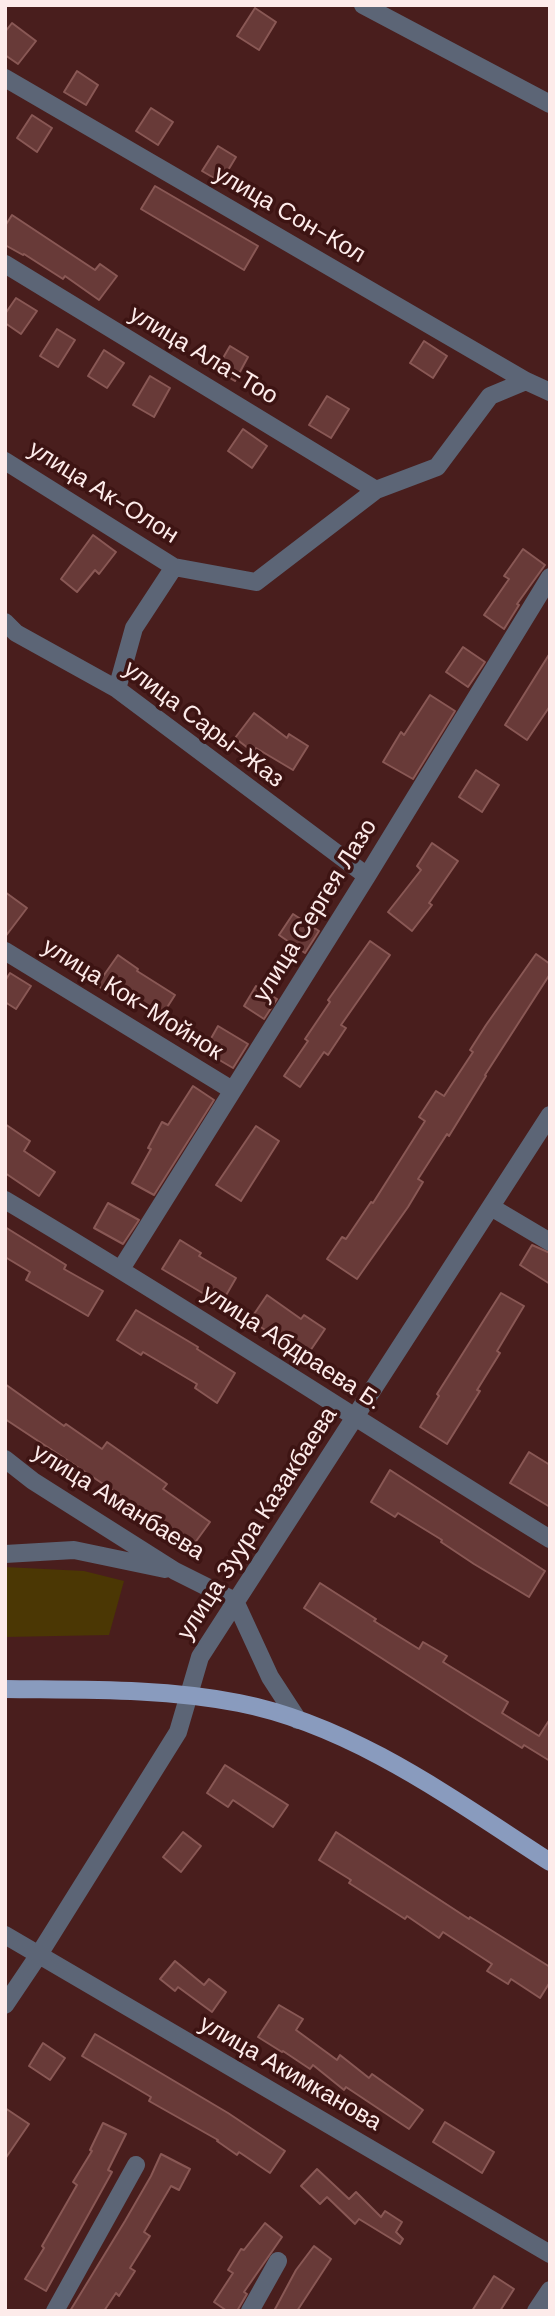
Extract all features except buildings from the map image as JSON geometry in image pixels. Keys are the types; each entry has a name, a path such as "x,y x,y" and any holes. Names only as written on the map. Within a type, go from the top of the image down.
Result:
{"main road":[{"path":"5,1689 142,1691 190,1695 241,1703 298,1720 359,1745 433,1786 550,1862"}],"street":[{"path":"363,5 550,104"},
{"name":"улица Сон-Кол","path":"5,78 526,381 550,392"},
{"name":"улица Ала-Тоо","path":"5,264 376,490"},
{"path":"117,689 134,628 174,567 257,582 376,490 437,467 490,396 526,381"},
{"name":"улица Ак-Олон","path":"5,461 174,567"},
{"name":"улица Сергея Лазо","path":"121,1269 550,577"},
{"name":"улица Сары-Жаз","path":"9,634 117,689 367,876"},
{"name":"улица Кок-Мойнок","path":"5,951 232,1090"},
{"name":"улица Зуура Казакбаева","path":"5,2005 178,1732 200,1657 550,1115"},
{"name":"улица Абдраева Б.","path":"5,1200 121,1269 355,1419 550,1539"},
{"path":"491,1207 550,1242"},
{"name":"улица Аманбаева","path":"5,1459 33,1481 175,1571 235,1601"},
{"path":"5,1554 74,1550 175,1571"},
{"path":"235,1601 270,1677 298,1720"},
{"name":"улица Акимканова","path":"5,1936 550,2254"},
{"path":"55,2311 136,2165"},
{"path":"250,2311 278,2260"},
{"path":"536,2311 550,2290"}],"shaded area":[{"path":"5,1567 84,1571 124,1581 109,1635 5,1637"}]}
